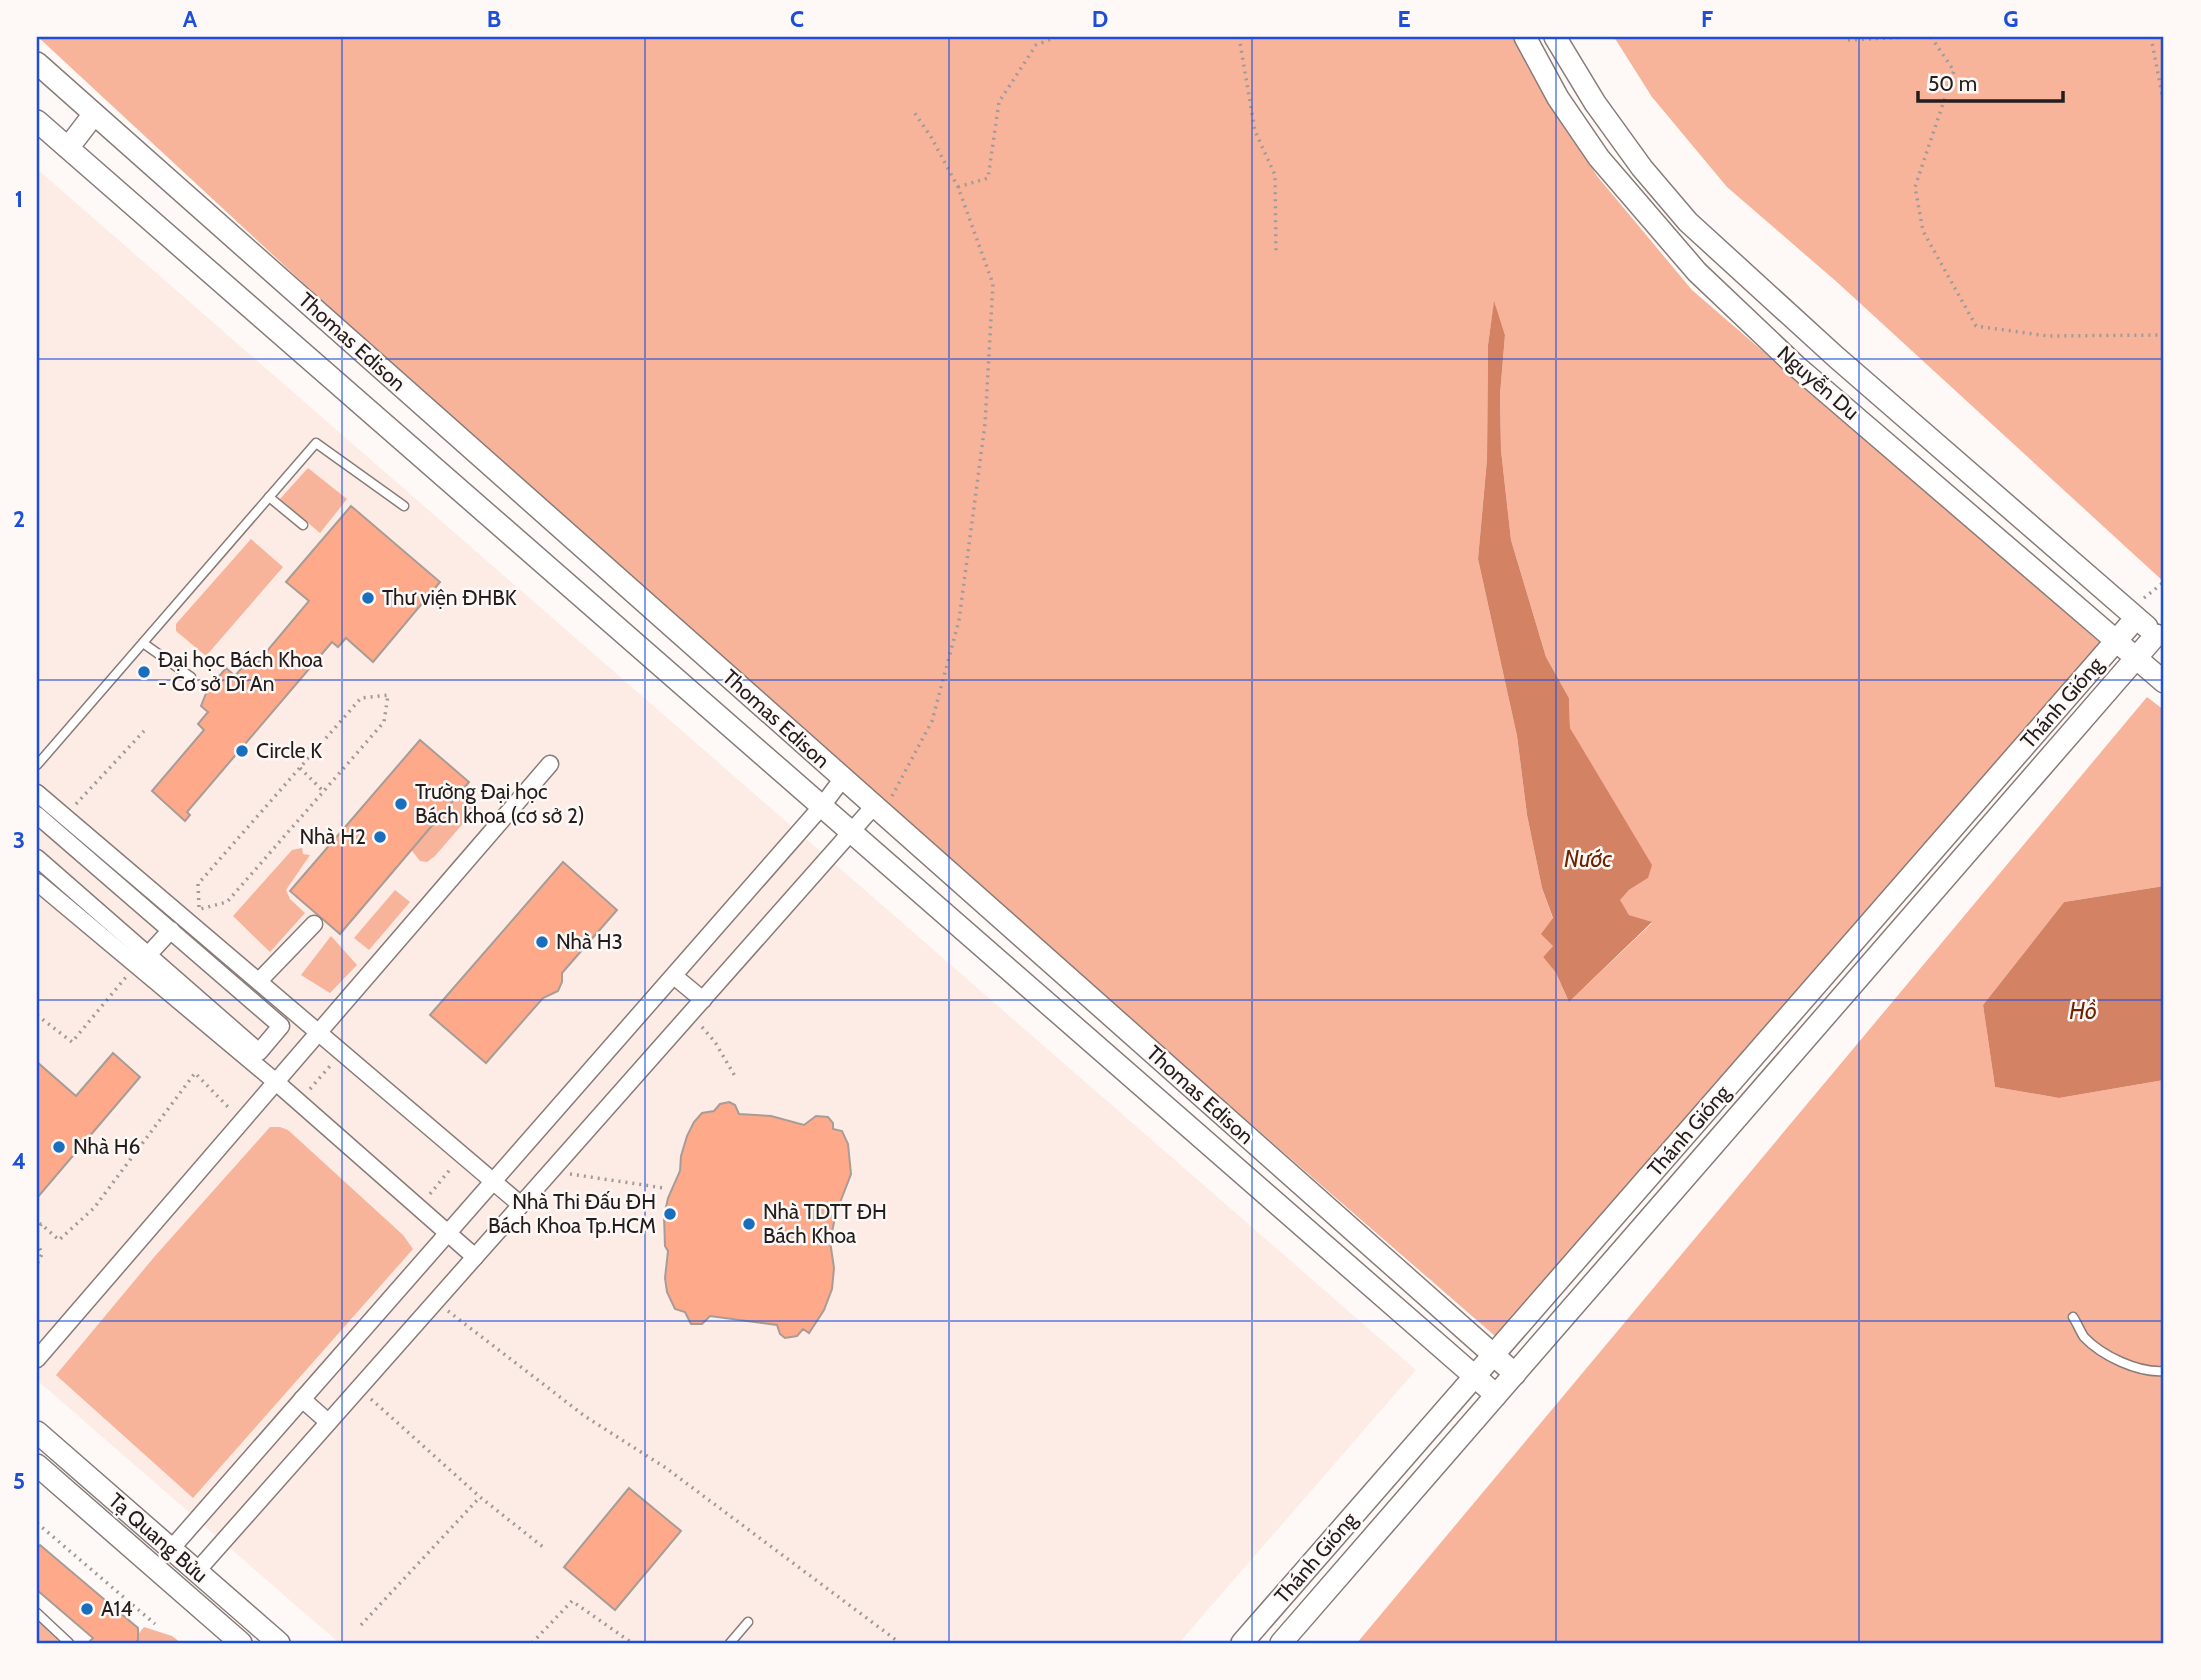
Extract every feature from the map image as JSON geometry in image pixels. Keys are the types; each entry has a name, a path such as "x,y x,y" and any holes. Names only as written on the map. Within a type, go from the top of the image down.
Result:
{"street":[{"name":"Nguyễn Du","path":"1525,37 1558,98 1599,158 1697,272 1796,366 2164,682"},
{"name":"Nguyễn Du","path":"1555,37 1595,103 1665,197 1688,222 1836,357 2160,638"},
{"name":"Thomas Edison","path":"37,63 1515,1374"},
{"path":"68,148 94,114"},
{"name":"Thomas Edison","path":"37,121 1496,1395"},
{"path":"1818,383 1836,357"},
{"name":"Thánh Gióng","path":"1242,1643 2116,640 2132,615"},
{"name":"Thánh Gióng","path":"1281,1643 2137,658 2160,638"},
{"path":"37,1359 550,764"},
{"path":"171,1549 674,976 843,779"},
{"path":"37,793 521,1205"},
{"path":"197,1571 851,832 878,809"},
{"path":"37,814 281,1026 259,1052 37,882"},
{"path":"37,859 142,960 276,1082 475,1257"},
{"path":"259,981 314,924"},
{"path":"142,960 171,930"},
{"path":"1834,964 1855,982"},
{"path":"674,976 703,1000"},
{"path":"302,1399 328,1422"},
{"name":"Tạ Quang Bửu","path":"37,1432 279,1643"},
{"name":"Tạ Quang Bửu","path":"37,1465 241,1643"}],"lane":[{"path":"37,765 316,443 404,506"},
{"path":"269,497 303,525"},
{"path":"143,643 191,677"},
{"path":"2073,1317 2084,1337 2110,1357 2154,1371 2164,1371"},
{"path":"37,1613 69,1643"},
{"path":"730,1643 748,1622"}],"path":[{"path":"958,187 988,178 999,102 1036,45 1056,37"},
{"path":"1240,37 1255,131 1275,175 1276,255"},
{"path":"1848,40 1909,37"},
{"path":"1931,37 1954,71 1915,187 1923,231 1976,326 2048,336 2164,334"},
{"path":"2151,37 2164,105"},
{"path":"878,809 932,722 959,620 985,424 993,284 958,187 914,112"},
{"path":"2132,615 2164,582"},
{"path":"388,695 384,722 227,902 199,909 198,884 300,768 361,698 388,695"},
{"path":"64,816 144,732"},
{"path":"300,768 323,791"},
{"path":"37,1015 72,1042 142,960"},
{"path":"689,1016 715,1042 736,1078"},
{"path":"307,1092 330,1065"},
{"path":"37,1232 41,1224 59,1240 94,1208 195,1073 243,1121"},
{"path":"427,1198 450,1170 440,1161"},
{"path":"551,1171 664,1188"},
{"path":"37,1242 42,1254 37,1264"},
{"path":"436,1301 586,1417 666,1468 900,1643"},
{"path":"359,1388 480,1497 543,1547"},
{"path":"361,1625 480,1497"},
{"path":"37,1523 155,1624"},
{"path":"532,1643 572,1601 632,1643"}],"shaded area":[{"path":"38,37 1514,37 1597,176 1692,290 2104,646 1495,1336 1047,947 495,461","holes":["1494,303 1505,335 1500,395 1501,450 1511,540 1546,657 1569,698 1570,728 1648,878 1619,900 1629,915 1652,923 1569,1002 1556,973 1543,957 1553,946 1553,919 1542,888 1527,815 1517,736 1478,559 1487,459 1488,345"]},
{"path":"1614,37 2164,37 2164,582 1838,283 1727,187 1652,97"},
{"name":"Trường Đại học Bách khoa (cơ sở 2)","path":"37,169 1416,1370 1179,1643 339,1643 37,1380"},
{"path":"308,468 347,499 320,533 280,499"},
{"path":"251,539 283,567 206,656 176,631 176,624"},
{"path":"2147,697 2164,710 2164,886 2064,902 1983,1005 1995,1087 2059,1098 2164,1080 2164,1643 1357,1643"},
{"path":"462,783 476,797 478,806 435,856 427,862 420,861 409,847"},
{"path":"302,848 303,854 310,855 286,890 290,899 305,913 270,952 233,916 292,850"},
{"path":"395,890 410,902 369,950 354,938"},
{"path":"331,936 357,965 330,993 301,975"},
{"path":"270,1127 288,1130 403,1235 413,1249 193,1498 56,1375 155,1256"},
{"path":"37,1619 64,1643 37,1643"},
{"path":"144,1627 172,1636 181,1643 131,1643"}],"water":[{"name":"Nước","path":"1494,301 1505,335 1500,395 1501,450 1511,540 1546,657 1569,698 1570,728 1652,865 1648,878 1629,890 1620,900 1629,915 1652,922 1569,1002 1556,973 1543,957 1553,946 1541,934 1553,918 1542,888 1527,815 1517,736 1478,559 1487,459 1488,345"},
{"name":"Hồ","path":"2164,886 2164,1080 2059,1098 1995,1087 1983,1005 2064,902"}],"building":[{"path":"351,506 440,582 373,662 346,638 338,647 332,642 187,812 190,815 185,821 152,791 204,730 198,724 208,712 201,706 207,691 226,668 235,676 245,664 252,669 309,601 286,582"},
{"name":"Nhà H2","path":"420,740 469,782 340,934 290,891"},
{"name":"Nhà H3","path":"563,862 617,910 562,973 558,991 543,998 486,1063 430,1015"},
{"name":"Nhà H6","path":"113,1053 140,1077 37,1198 37,1062 76,1096"},
{"name":"Nhà TDTT ĐH Bách Khoa","path":"729,1102 735,1105 739,1114 771,1116 804,1125 816,1116 828,1117 833,1123 833,1129 842,1131 848,1144 851,1174 836,1213 830,1241 834,1268 832,1289 824,1310 809,1333 803,1329 797,1336 785,1338 780,1334 777,1325 710,1316 702,1324 691,1324 685,1312 675,1309 667,1292 665,1278 668,1251 665,1246 664,1216 668,1198 680,1171 687,1136 702,1113 714,1111 720,1104"},
{"path":"629,1488 681,1531 615,1610 564,1567"},
{"name":"A14","path":"40,1545 138,1628 138,1640 135,1643 88,1643 93,1638 37,1590 37,1548"}],"place":[{"name":"Thư viện ĐHBK","path":"368,598"},
{"name":"Đại học Bách Khoa - Cơ sở Dĩ An","path":"144,672"},
{"name":"Circle K","path":"242,751"},
{"name":"Trường Đại học Bách khoa (cơ sở 2)","path":"401,804"},
{"name":"Nhà H2","path":"380,837"},
{"name":"Nhà H3","path":"542,942"},
{"name":"Nhà H6","path":"59,1147"},
{"name":"Nhà Thi Đấu ĐH Bách Khoa Tp.HCM","path":"670,1214"},
{"name":"Nhà TDTT ĐH Bách Khoa","path":"749,1224"},
{"name":"A14","path":"87,1609"}]}
